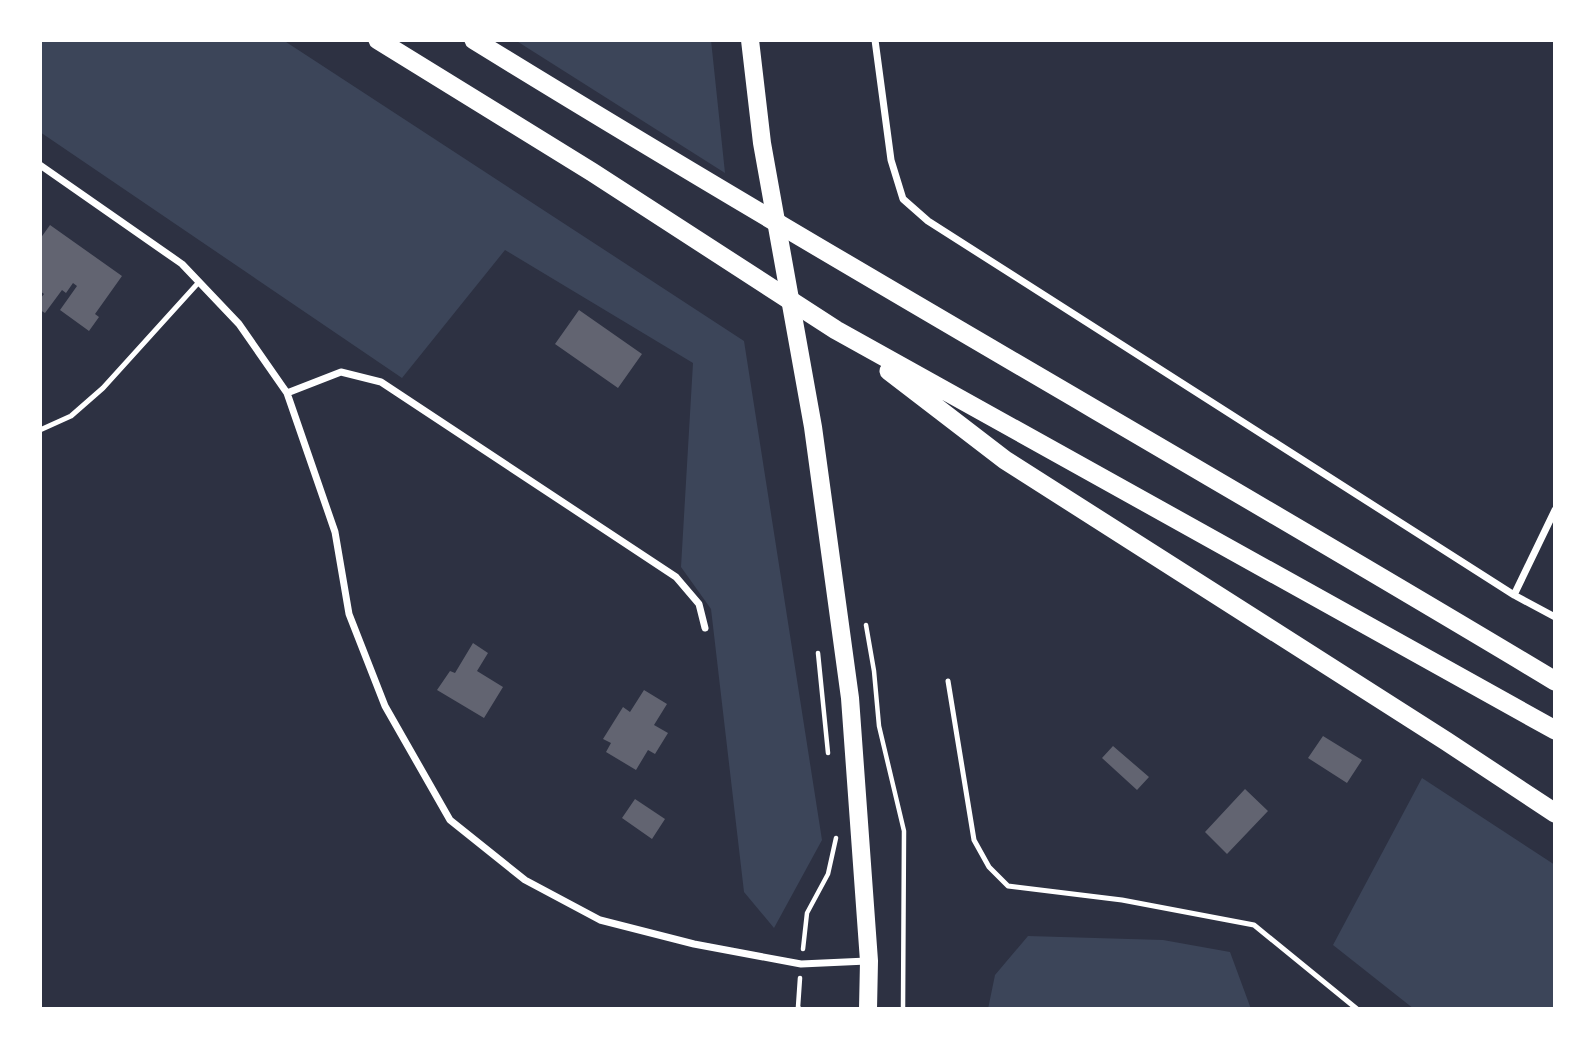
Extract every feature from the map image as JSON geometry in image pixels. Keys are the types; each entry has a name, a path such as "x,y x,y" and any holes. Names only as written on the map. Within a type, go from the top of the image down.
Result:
{"highway":[{"path":"378,40 592,172 836,330 1555,730"},
{"path":"474,40 633,138 960,332 1332,547 1555,681"},
{"path":"836,330 1005,460 1447,741 1555,813"}],"main road":[{"path":"750,40 762,144 813,427 850,698 869,961 868,1009"}],"street":[{"path":"875,40 891,160 903,199 928,221 1514,595 1555,617"},
{"path":"40,165 183,264 239,324 287,393 335,532 349,614 384,706 450,820 525,880 600,920 694,944 801,964 869,961"},
{"path":"287,393 341,372 382,382 676,577 698,604 705,628"},
{"path":"1514,595 1555,510"}],"lane":[{"path":"40,430 71,415 103,388 199,282"},
{"path":"948,681 974,840 989,867 1008,886 1122,900 1254,925 1357,1009"}],"path":[{"path":"865,619 874,671 879,726 904,831 903,1009"},
{"path":"818,647 829,760"},
{"path":"804,935 807,913 828,874 837,833"}],"shaded area":[{"path":"40,40 283,40 744,341 822,840 774,928 744,892 711,609 681,567 693,363 505,250 402,378 40,132"},
{"path":"515,40 711,40 725,173"},
{"path":"1422,778 1555,865 1555,1009 1414,1009 1333,945"},
{"path":"1028,936 1163,940 1230,952 1251,1009 988,1009 995,975"}],"building":[{"path":"50,225 122,276 95,314 99,317 89,331 60,310 77,286 73,283 66,293 62,290 45,313 40,310 40,299 44,294 40,291 40,239"},
{"path":"579,310 642,354 618,388 555,344"},
{"path":"473,643 488,653 477,671 503,687 484,718 437,690 450,671 455,673"},
{"path":"644,690 667,704 654,725 668,733 655,754 648,750 636,770 606,752 611,743 603,739 623,707 630,712"},
{"path":"1323,736 1362,760 1347,783 1308,758"},
{"path":"1113,746 1149,777 1137,790 1102,758"},
{"path":"1245,789 1268,811 1227,854 1205,832"},
{"path":"635,799 665,819 652,839 622,818"}]}
